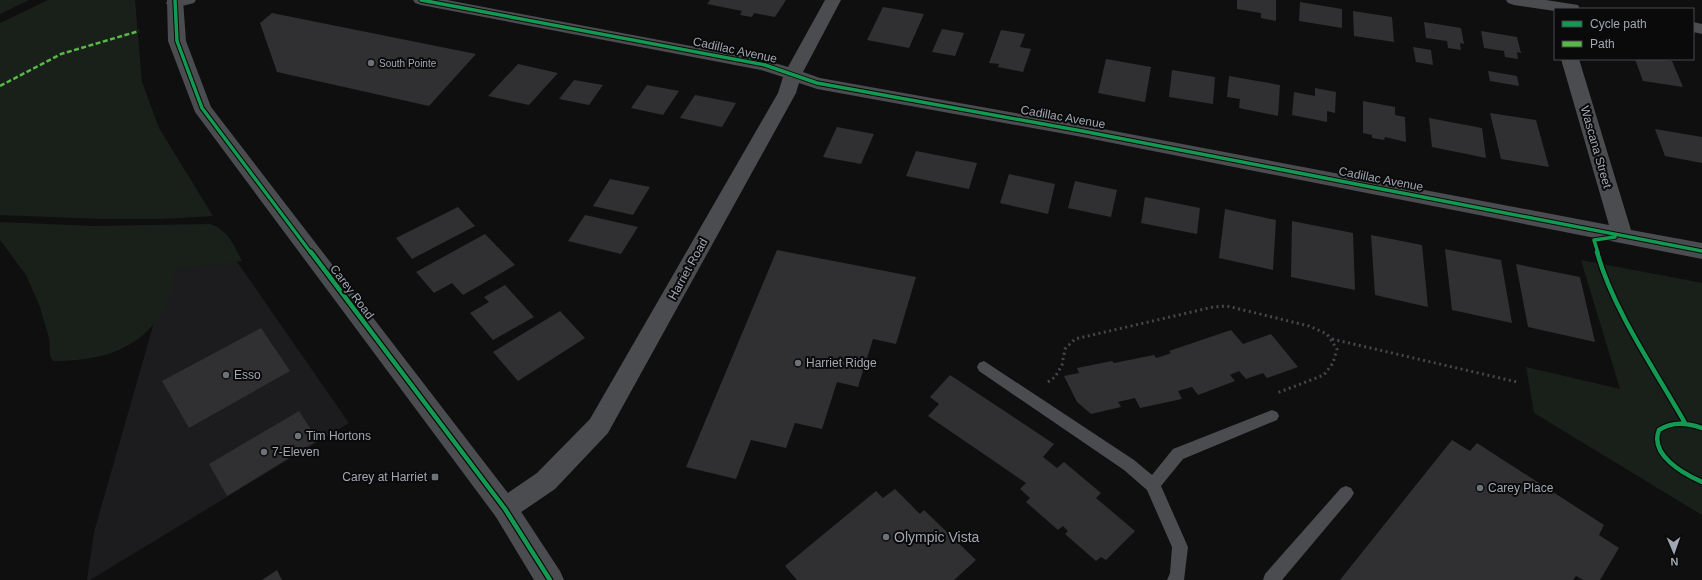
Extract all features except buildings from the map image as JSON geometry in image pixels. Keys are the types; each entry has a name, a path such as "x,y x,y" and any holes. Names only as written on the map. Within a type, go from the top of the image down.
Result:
{"street":[{"name":"Cadillac Avenue","path":"422,0 765,65 817,83 1082,131 1702,251"},
{"name":"Harriet Road","path":"505,509 546,481 599,426 787,93 793,74 833,0"},
{"path":"1514,0 1568,8"},
{"name":"Carey Road","path":"179,1 177,41 202,108 505,509 550,580"},
{"name":"Wascana Street","path":"1570,60 1622,235"}],"lane":[{"path":"984,367 1129,465 1153,485 1180,547 1178,576 1175,580"},
{"path":"1153,485 1178,454 1272,416"},
{"path":"1271,580 1346,493"}],"path":[{"path":"1029,397 1055,377 1062,365 1065,349 1075,339 1110,332 1191,311 1227,306 1309,326 1326,334 1337,349 1333,363 1324,375 1267,397 1272,416"},
{"path":"1331,339 1517,382"}],"shaded area":[{"path":"0,0 29,0 0,14"},
{"path":"48,0 135,0 142,82 159,128 213,216 160,219 104,219 0,215 0,23"},
{"path":"0,222 93,226 210,224 226,234 242,261 177,270 163,311 150,329 138,339 126,346 98,357 69,361 53,361 50,356 49,338 40,307 26,275 0,240"},
{"path":"215,230 349,423 90,580 87,580 94,532 177,242"},
{"path":"1581,260 1702,283 1702,515 1534,413 1526,367 1620,389"}],"marked path":[{"path":"0,86 61,54 139,31"}],"cycle path":[{"path":"175,0 177,41 202,108 505,509 550,580"},
{"path":"421,0 765,65 817,83 1082,131 1702,251"},
{"path":"1615,237 1594,240 1602,269 1615,300 1685,423"},
{"path":"1702,428 1692,425 1673,424 1665,426 1659,430 1657,436 1658,445 1669,461 1687,475 1702,482"}],"place":[{"name":"South Pointe","path":"371,63"},
{"name":"Harriet Ridge","path":"798,363"},
{"name":"Esso","path":"226,375"},
{"name":"Tim Hortons","path":"298,436"},
{"name":"7-Eleven","path":"264,452"},
{"name":"Carey at Harriet","path":"435,477"},
{"name":"Carey Place","path":"1480,488"},
{"name":"Olympic Vista","path":"886,537"}]}
